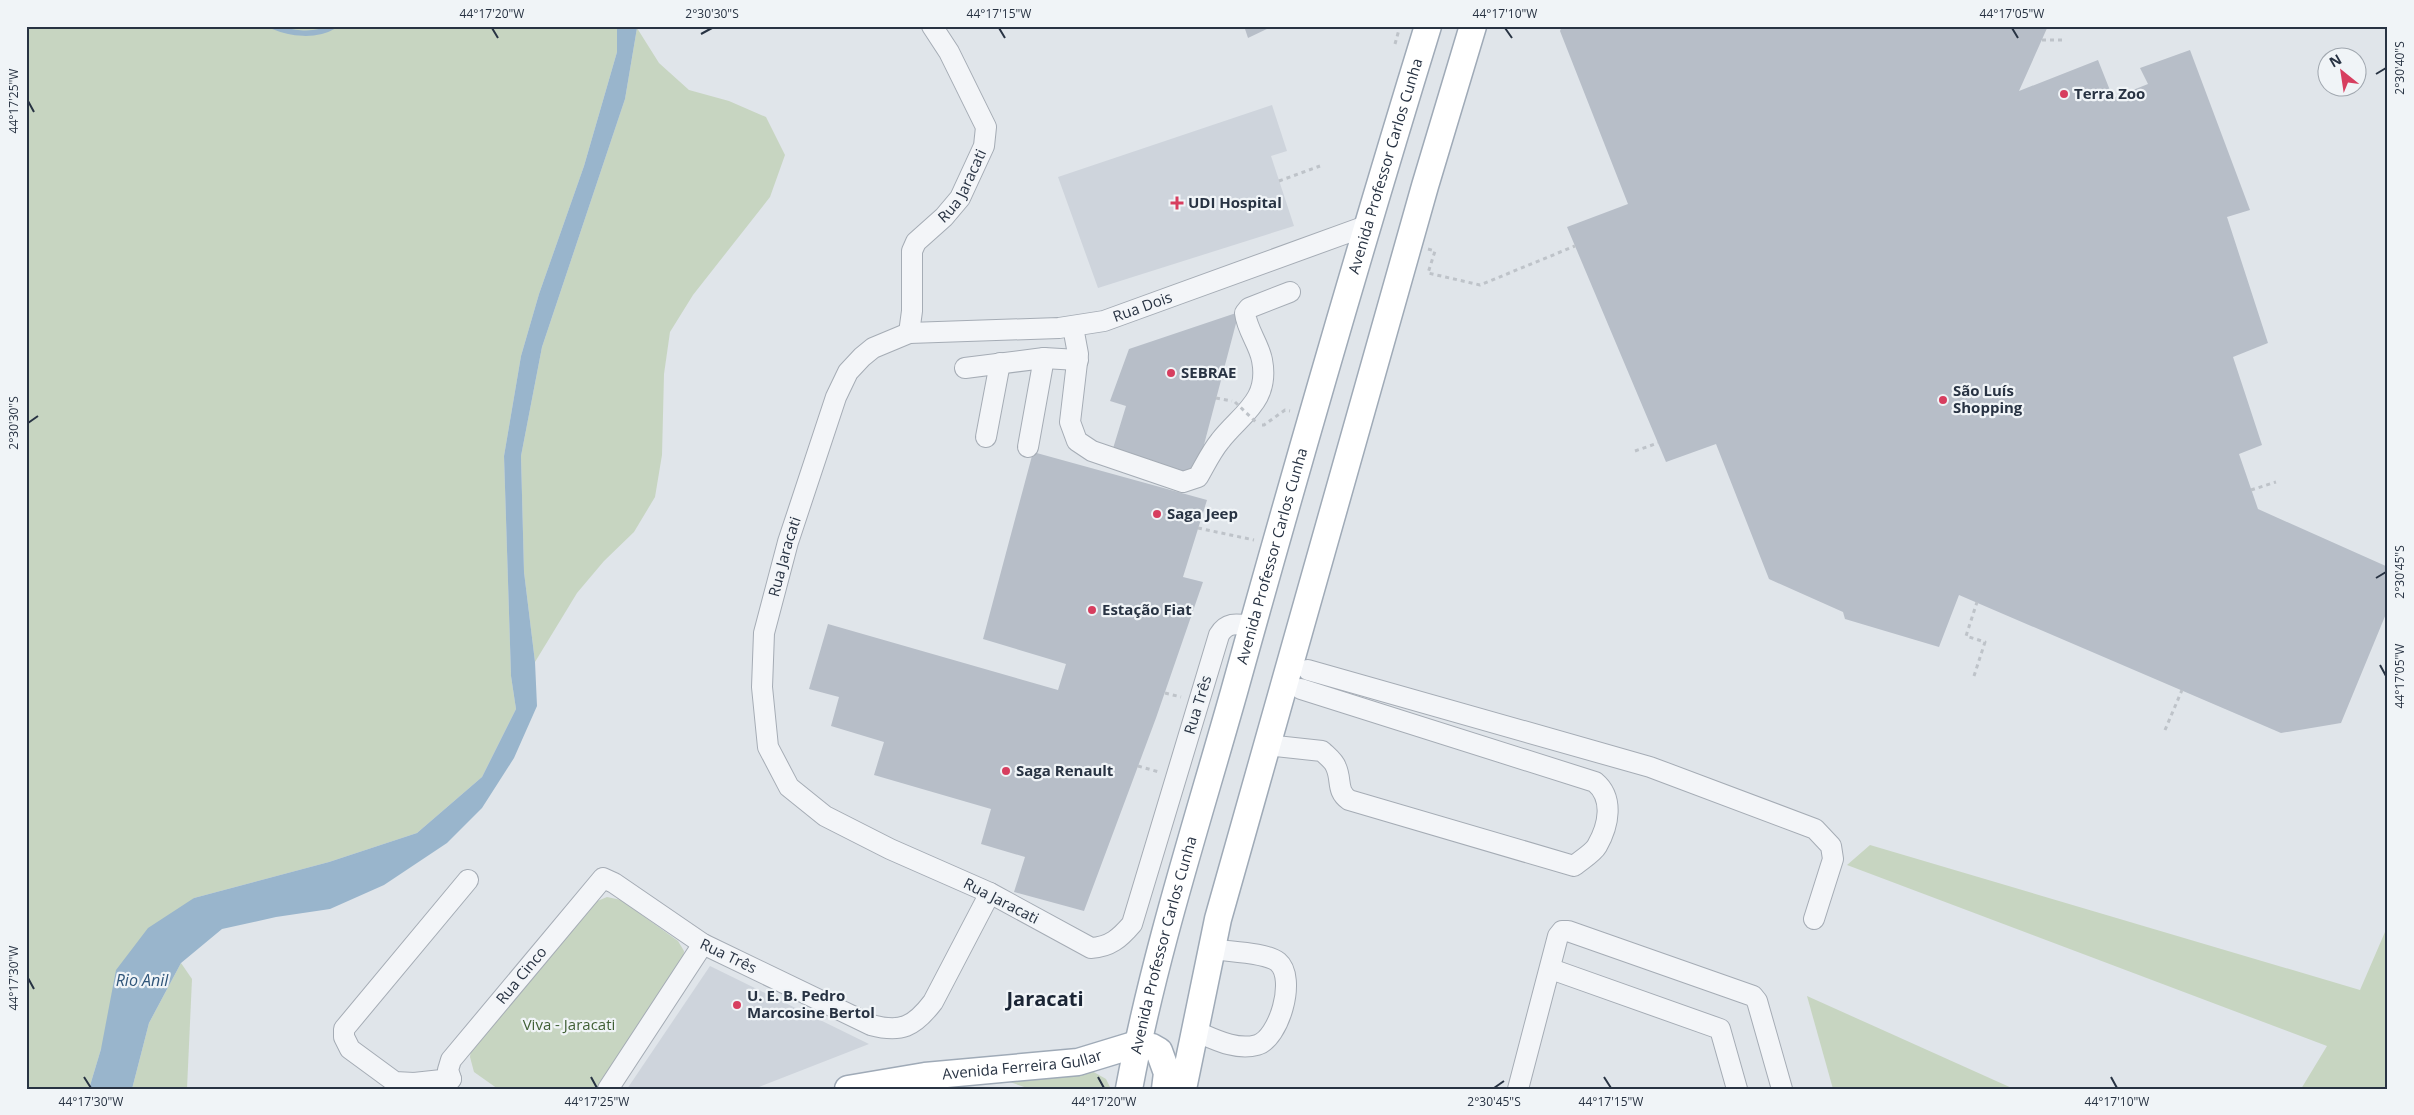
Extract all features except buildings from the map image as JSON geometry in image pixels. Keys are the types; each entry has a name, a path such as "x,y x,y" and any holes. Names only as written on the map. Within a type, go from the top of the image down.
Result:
{"main road":[{"name":"Avenida Professor Carlos Cunha","path":"1129,1089 1137,1044 1153,980 1252,626 1366,226 1428,26"},
{"path":"1183,1089 1212,949 1267,746 1425,186 1473,26"},
{"path":"1078,1062 1106,1046 1117,1036 1153,980"},
{"path":"1137,1044 1152,1046 1159,1051 1167,1073 1165,1089"},
{"name":"Avenida Ferreira Gullar","path":"848,1089 925,1076 1078,1062 1137,1044"}],"street":[{"name":"Rua Jaracati","path":"932,26 949,52 986,127 984,146 960,198 944,217 916,242 912,251 912,311 909,333 873,348 848,372 836,397 788,542 764,633 762,687 768,747 789,787 825,816 890,849 990,893 1090,948 1102,947 1122,936"},
{"name":"Rua Dois","path":"909,333 1073,327 1104,321 1366,226"},
{"path":"1073,327 1078,360 1070,422 1077,441 1092,451 1183,482 1198,477 1219,441 1252,409 1258,396 1263,372 1262,358 1246,321 1245,313 1249,308 1290,292"},
{"path":"965,368 1044,358 1078,360"},
{"path":"1028,447 1044,358"},
{"path":"986,437 1000,363"},
{"name":"Rua Três","path":"1122,936 1132,924 1219,635 1226,627 1233,624 1252,626"},
{"path":"1308,670 1650,767 1815,829 1832,846 1833,859 1814,919"},
{"path":"1267,746 1322,751 1336,767 1343,796 1349,800 1574,866 1597,847 1608,810 1607,797 1603,789 1595,782 1301,689"},
{"path":"1166,811 1198,818"},
{"name":"Rua Três","path":"607,878 703,944 871,1025 896,1030 916,1020 932,1002 990,893"},
{"name":"Rua Cinco","path":"459,1084 448,1070 451,1060 598,882 607,878"},
{"path":"459,1084 395,1082 350,1049 344,1037 344,1029 468,880"},
{"path":"1518,1089 1551,969 1558,936 1562,931 1568,931 1751,995 1757,1001 1782,1089"},
{"path":"608,1089 703,944"},
{"path":"1195,1031 1231,1045 1245,1047 1257,1045 1269,1038 1274,1030 1286,991 1287,976 1278,962 1268,957 1212,949"},
{"path":"1551,969 1720,1029 1737,1089"}],"path":[{"path":"1395,44 1400,26"},
{"path":"2042,40 2064,40"},
{"path":"1279,181 1320,166"},
{"path":"1428,273 1480,285 1575,246"},
{"path":"1216,398 1235,402 1258,424 1264,425 1285,410 1312,418"},
{"path":"1635,451 1658,442"},
{"path":"2251,490 2276,482"},
{"path":"1198,528 1276,545"},
{"path":"1974,676 1985,642 1966,636 1977,602"},
{"path":"2165,730 2182,690"}],"shaded area":[{"name":"UDI Hospital","path":"1272,105 1287,151 1271,156 1294,226 1098,288 1058,177"},
{"name":"U. E. B. Pedro Marcosine Bertol","path":"710,966 869,1044 754,1089 627,1089"}],"green space":[{"path":"26,26 617,26 617,52 584,166 539,294 521,356 504,456 511,676 516,709 482,777 417,833 329,862 194,898 101,1049 89,1089 26,1089"},
{"path":"637,28 659,63 689,90 729,101 766,117 785,155 770,197 693,295 670,332 664,374 662,455 655,497 634,532 604,561 577,593 535,662 524,572 521,456 542,347 625,99"},
{"path":"1870,845 2360,990 2388,925 2388,1089 2301,1089 2327,1046 1847,865"},
{"name":"Viva - Jaracati","path":"607,897 621,900 678,941 684,951 683,963 597,1089 498,1089 474,1072 470,1057 471,1049 595,902"},
{"path":"181,963 192,979 187,1089 132,1089 149,1023"},
{"path":"1807,996 2014,1089 1833,1089"},
{"path":"1092,1071 1106,1079 1111,1089 1030,1089 1007,1081"}],"water":[{"name":"Rio Anil","path":"617,26 636,26 637,28 625,99 542,347 521,456 524,572 535,662 537,706 514,758 482,808 447,843 384,885 330,909 276,917 222,929 181,963 149,1023 132,1089 89,1089 101,1049 116,970 148,928 194,898 329,862 417,833 482,777 516,709 511,676 504,456 521,356 539,294 584,166 617,52"}],"waterway":[{"path":"272,26 287,31 303,33 319,32 334,26"}],"place":[{"name":"Terra Zoo","path":"2064,94"},
{"name":"UDI Hospital","path":"1177,203"},
{"name":"SEBRAE","path":"1171,373"},
{"name":"São Luís Shopping","path":"1943,400"},
{"name":"Saga Jeep","path":"1157,514"},
{"name":"Estação Fiat","path":"1092,610"},
{"name":"Saga Renault","path":"1006,771"},
{"name":"U. E. B. Pedro Marcosine Bertol","path":"737,1005"}],"district":[{"name":"Jaracati","path":"1045,999"}]}
